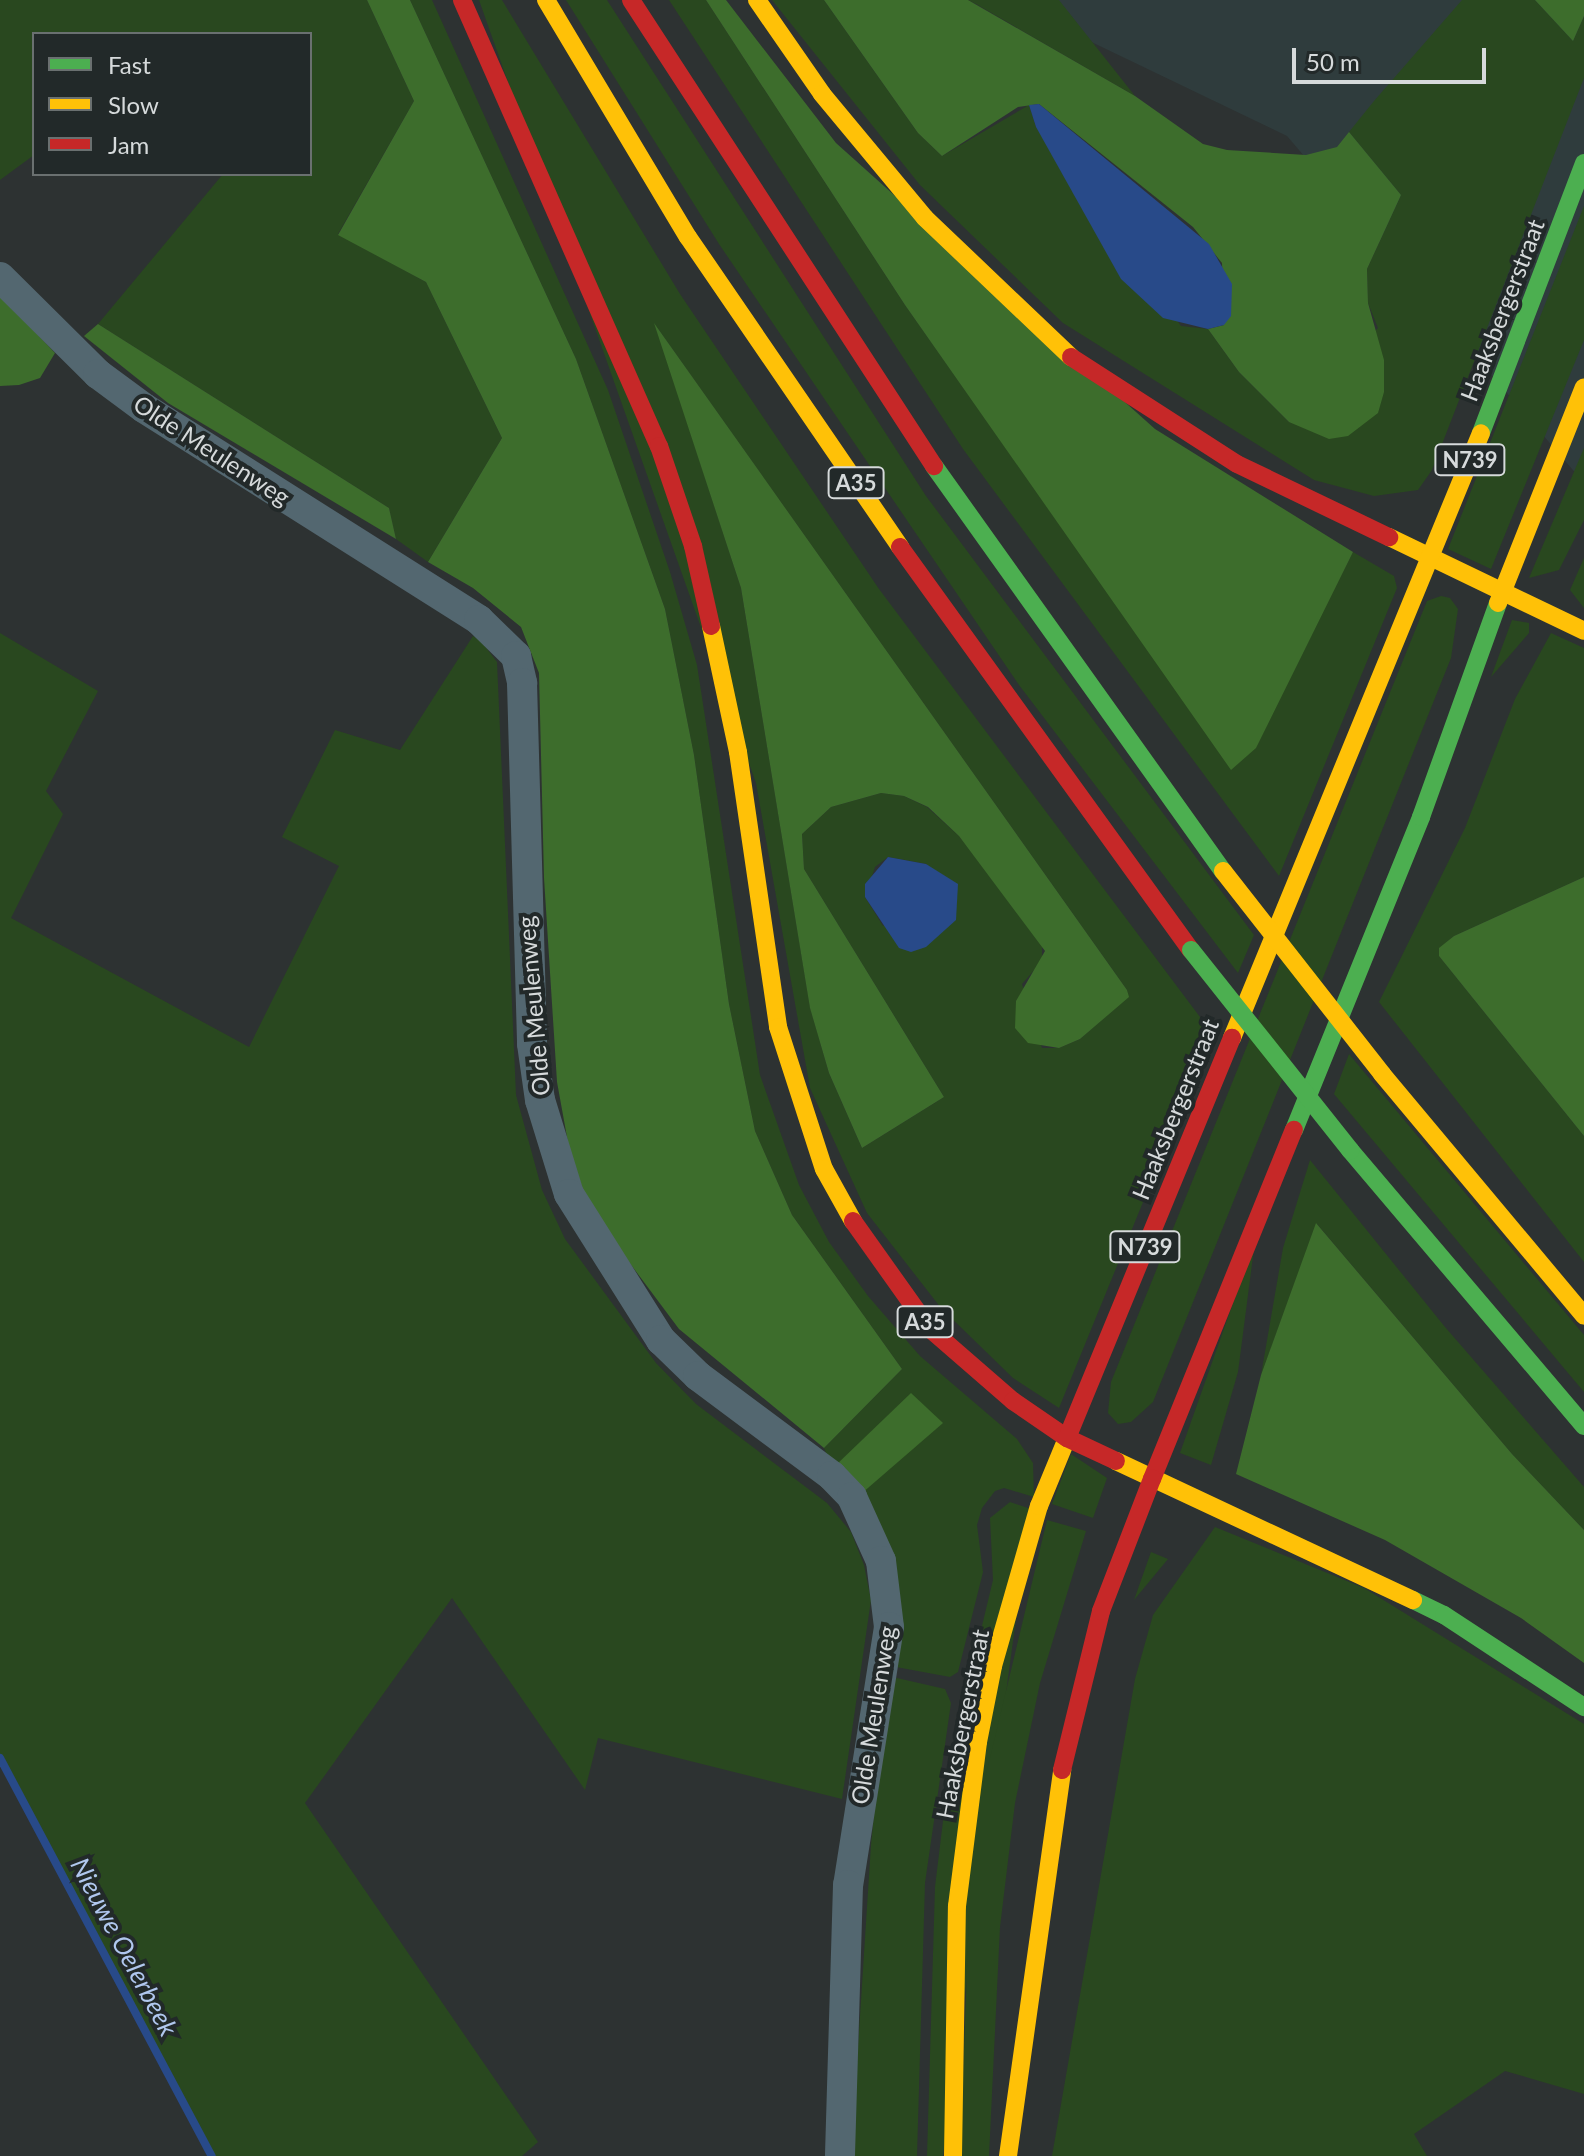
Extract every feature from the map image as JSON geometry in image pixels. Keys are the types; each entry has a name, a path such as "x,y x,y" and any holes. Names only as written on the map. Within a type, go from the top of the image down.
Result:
{"main road":[{"name":"A35","path":"462,0 641,403 693,546 738,752 778,1027 824,1169 868,1249 929,1328 1013,1401 1067,1438 1444,1615 1584,1707"},
{"name":"A35","path":"546,0 697,250 969,649 1191,950 1350,1150 1584,1426"},
{"path":"631,0 735,167 998,562 1223,871 1382,1074 1584,1316"},
{"path":"757,0 822,94 925,218 1072,358 1237,464 1584,631"},
{"name":"Haaksbergerstraat","path":"953,2156 954,1967 968,1805 993,1666 1039,1506 1430,558 1584,163"},
{"path":"1008,2156 1064,1758 1101,1611 1421,817 1502,593 1584,387"}],"street":[{"name":"Olde Meulenweg","path":"0,277 98,374 144,408 479,620 516,656 522,683 525,931 532,1044 540,1100 569,1194 661,1340 698,1376 832,1476 852,1497 881,1561 889,1627 848,1885 840,2156"}],"shaded area":[{"path":"1004,0 1584,0 1584,483 1287,136"}],"green space":[{"path":"0,0 367,0 414,101 338,234 426,282 502,438 428,562 396,539 389,508 98,324 221,176 312,176 312,32 32,32 32,156 0,180"},
{"path":"367,0 410,0 576,359 665,609 694,755 729,1004 755,1131 792,1215 902,1369 824,1448 679,1329 611,1238 584,1193 569,1148 557,1082 544,878 539,673 521,627 473,588 428,562 502,438 426,282 338,235 414,101"},
{"path":"410,0 432,0 608,390 670,572 697,665 760,1075 799,1185 829,1242 868,1296 920,1356 1017,1439 1033,1463 1034,1497 1004,1488 995,1491 982,1508 977,1525 983,1572 958,1672 950,1677 896,1667 897,1627 824,1448 902,1369 792,1215 755,1131 729,1004 694,755 665,609 576,359"},
{"path":"479,0 502,0 680,294 879,589 1212,1033 1059,1408 1013,1378 941,1308 867,1213 810,1088 756,783","holes":["656,326 1127,990 1128,997 1080,1039 1059,1048 1042,1048 1022,984 1042,961 1042,941 959,836 927,807 904,796 881,793 831,807 802,834 804,869 944,1097 862,1148 829,1073 810,1007 741,588","888,857 927,864 883,926 865,897 875,867"]},
{"path":"566,0 607,0 926,496 1254,935 1238,973 1019,685 719,244"},
{"path":"669,0 706,0 905,305 1164,672 1309,638 1353,552 1394,576 1397,588 1279,876 963,449"},
{"path":"706,0 726,0 836,143 1155,429 1353,552 1256,748 1231,770 905,305"},
{"path":"772,0 824,0 918,133 942,156 1029,105 1036,127 1181,326 1208,329 1239,372 1289,422 1378,328 1368,303 1367,269 1401,195 1349,132 1374,101 1462,0 1535,0 1573,41 1584,16 1584,78 1432,470 1418,490 1374,496 1314,480 1063,323 920,185"},
{"path":"824,0 968,0 1135,96 1203,144 1227,150 1306,155 1337,147 1349,132 1401,195 1367,269 1368,303 1384,360 1384,392 1378,413 1348,436 1329,439 1289,422 1239,372 1208,329 1224,325 1222,263 1193,227 1039,104 1018,107 942,156 918,133"},
{"path":"968,0 1059,0 1135,96 976,4"},
{"path":"1535,0 1584,0 1584,16 1573,41"},
{"path":"1584,206 1584,340 1491,569 1448,549"},
{"path":"0,295 55,353 40,378 19,385 0,386"},
{"path":"654,323 1129,997 1080,1039 1059,1048 1028,1043 1015,1028 1016,1001 1045,951 959,836 928,807 904,796 881,793 831,807 802,834 804,869 944,1097 862,1148 829,1073 810,1008 741,588"},
{"path":"98,324 389,508 396,539 168,403 84,336"},
{"path":"1584,448 1584,520 1559,570 1529,578"},
{"path":"1584,558 1584,608 1570,590"},
{"path":"1441,596 1450,598 1458,609 1451,658 1153,1402 1131,1422 1118,1424 1108,1413 1111,1382 1427,601"},
{"path":"1512,620 1529,623 1529,633 1491,677"},
{"path":"0,633 98,691 46,791 63,814 11,918 249,1047 339,866 282,837 335,730 400,750 473,636 481,641 497,662 516,1095 542,1190 565,1239 656,1363 696,1404 827,1503 851,1532 864,1565 871,1600 842,1799 598,1738 585,1790 452,1598 305,1803 538,2142 522,2156 212,2156 0,1758"},
{"path":"1551,633 1584,648 1584,877 1454,936 1439,949 1439,956 1584,1136 1584,1262 1379,1002 1465,828 1515,699"},
{"path":"1584,877 1584,1136 1439,956 1439,948 1454,936"},
{"path":"1349,1054 1584,1335 1584,1392 1334,1094"},
{"path":"1310,1160 1445,1327 1584,1487 1584,1530 1512,1454 1317,1224 1261,1375 1283,1248"},
{"path":"1316,1223 1512,1454 1584,1530 1584,1663 1521,1618 1385,1540 1236,1474 1261,1375"},
{"path":"1255,1241 1238,1372 1211,1465 1180,1453"},
{"path":"911,1393 943,1423 861,1494 835,1466"},
{"path":"1071,1454 1107,1478 1093,1518 1052,1504"},
{"path":"1010,1502 1031,1509 943,2156 927,2156 935,1887 951,1755 993,1580 990,1518"},
{"path":"1047,1520 1086,1531 1040,1683 1015,1803 1000,1927 989,2156 960,2156 972,1833"},
{"path":"1215,1527 1364,1588 1584,1724 1584,2094 1505,2071 1414,2134 1427,2156 1052,2156 1135,1679 1153,1615"},
{"path":"1151,1552 1168,1559 1134,1600"},
{"path":"897,1678 945,1689 951,1703 925,1883 917,2156 851,2156 871,1845 887,1683"}],"water":[{"path":"1039,104 1209,244 1232,284 1231,316 1224,325 1208,329 1163,318 1121,279 1036,127 1029,105"},
{"path":"888,857 926,864 958,884 956,920 926,947 911,952 899,948 865,897 865,884"}],"waterway":[{"name":"Nieuwe Oelerbeek","path":"0,1758 212,2156"}],"traffic: fast":[{"path":"1481,433 1584,163"},
{"path":"934,466 1223,871"},
{"path":"1294,1130 1421,817 1498,603"},
{"path":"1191,950 1350,1150"},
{"path":"1350,1150 1584,1426"},
{"path":"1413,1600 1444,1615 1584,1707"}],"traffic: slow":[{"path":"546,0 688,237 900,547"},
{"path":"757,0 822,94 925,218 1071,357"},
{"path":"1498,603 1584,387"},
{"path":"1232,1038 1481,433"},
{"path":"1389,537 1584,631"},
{"path":"711,626 738,752 778,1027 824,1169 853,1221"},
{"path":"1223,871 1382,1074"},
{"path":"1382,1074 1584,1316"},
{"path":"953,2156 957,1906 978,1742 993,1666 1039,1506 1067,1438"},
{"path":"1116,1461 1413,1600"},
{"path":"1008,2156 1062,1770"}],"traffic: jam":[{"path":"462,0 659,446 693,546 711,626"},
{"path":"631,0 934,466"},
{"path":"1071,357 1237,464 1389,537"},
{"path":"900,547 1191,950"},
{"path":"1067,1438 1232,1038"},
{"path":"1152,1479 1294,1130"},
{"path":"853,1221 929,1328 1013,1401 1067,1438 1116,1461"},
{"path":"1062,1770 1101,1611 1152,1479"}]}
